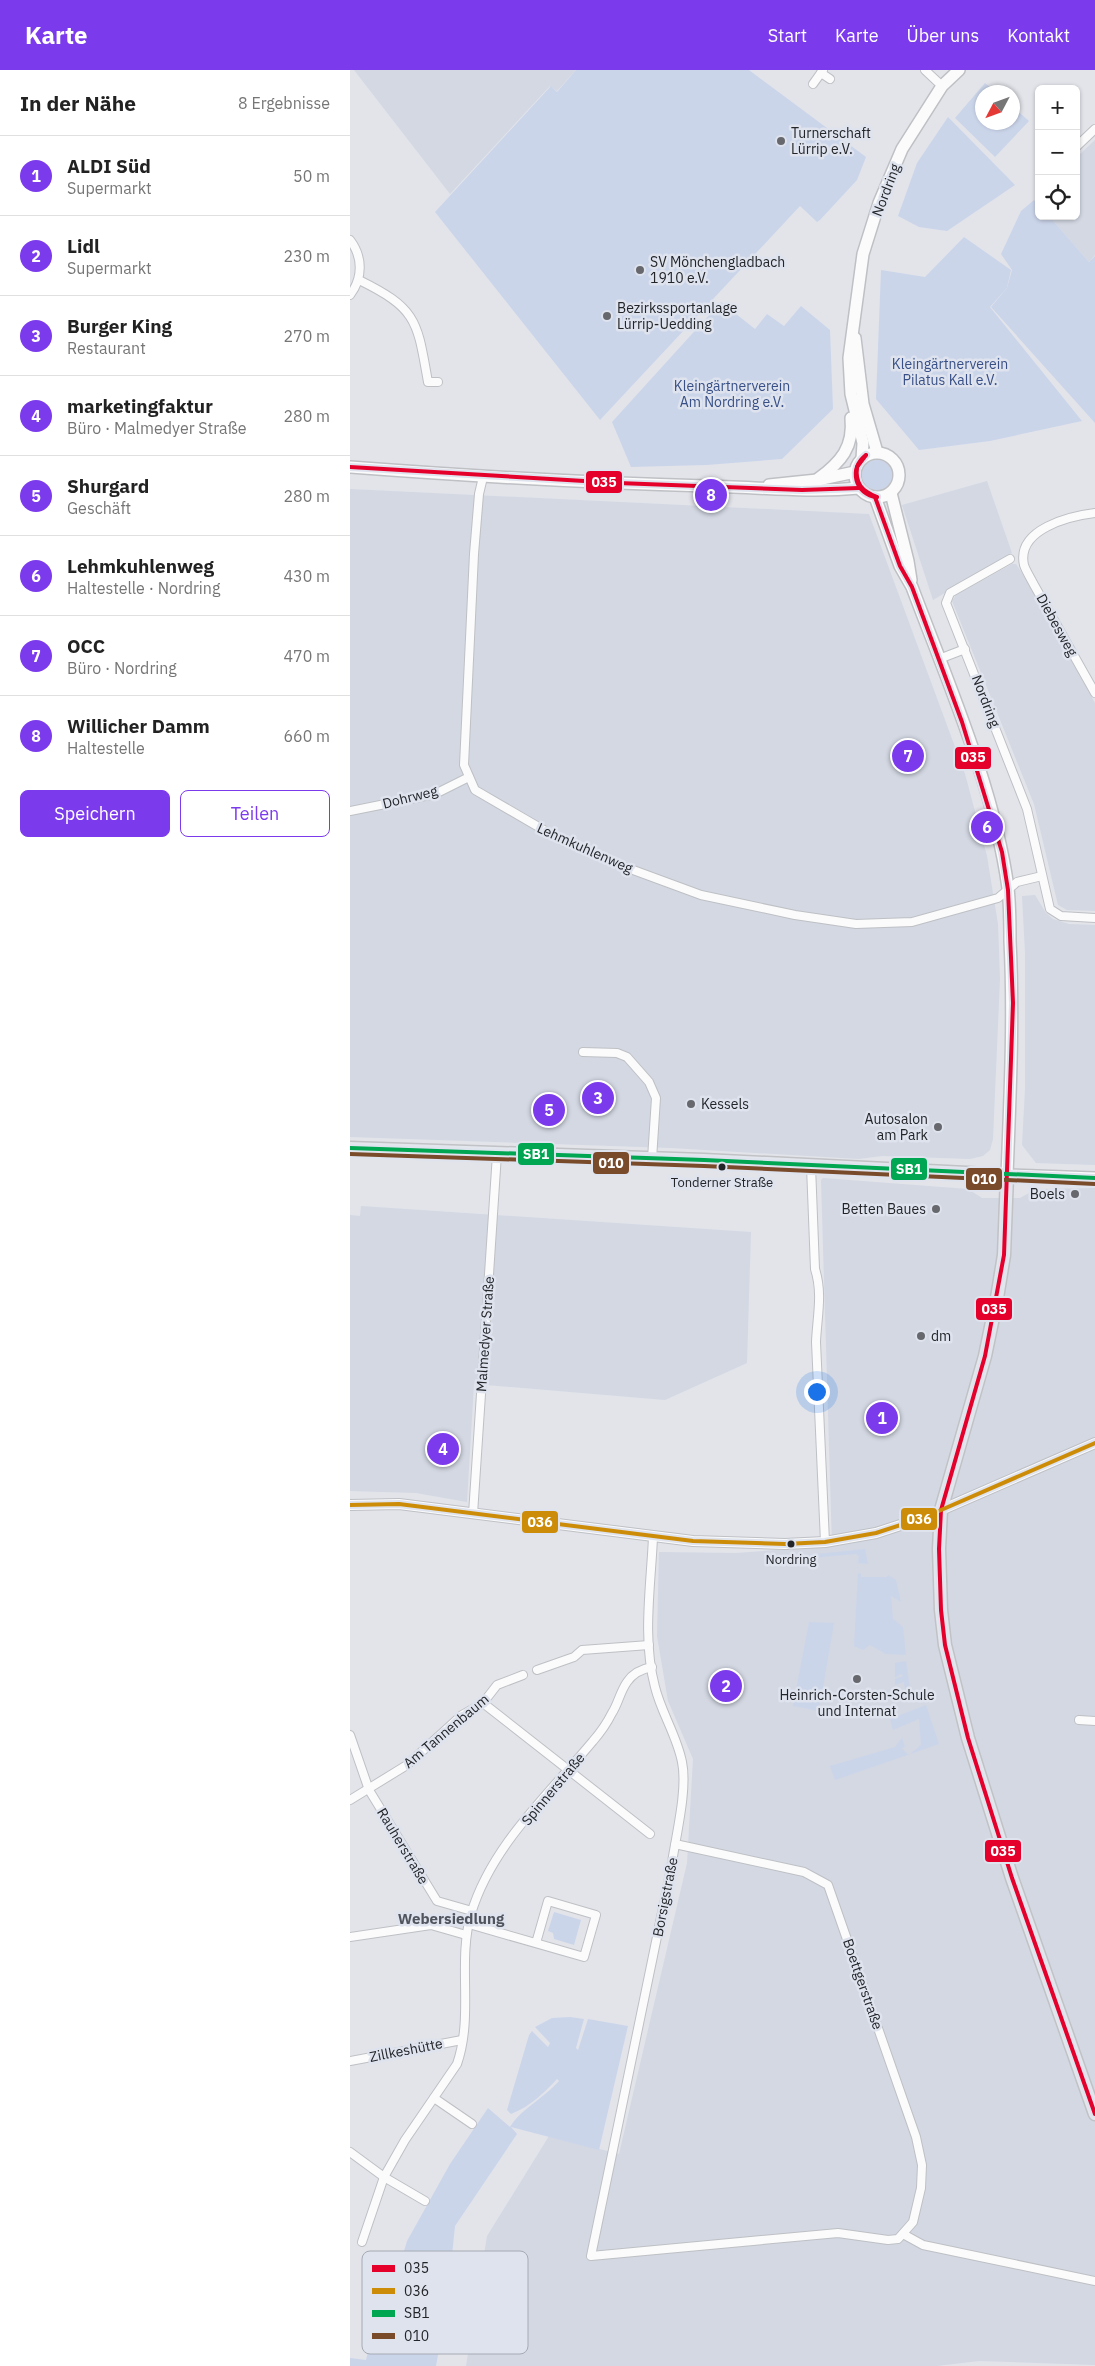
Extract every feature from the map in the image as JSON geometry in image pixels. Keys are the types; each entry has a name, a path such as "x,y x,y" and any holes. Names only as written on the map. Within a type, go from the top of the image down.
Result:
{"main road":[{"name":"Nordring","path":"862,459 863,443 851,394 849,358 863,254 879,203 902,149 942,86 959,70"},
{"name":"Nordring","path":"853,326 863,404 877,452"},
{"path":"817,480 840,461 848,448 852,433 851,394"},
{"path":"877,452 890,456 899,468 899,482 891,493 875,497 869,496 859,488 855,472 862,459 877,452"},
{"path":"350,467 483,477 752,487 785,490 859,488"},
{"path":"752,487 817,480 855,472"},
{"path":"891,493 908,561 912,587"},
{"path":"875,497 900,566 912,587 939,658 983,786 1002,852 1008,890 1014,1003 1004,1255 985,1356 941,1510 939,1549 941,1610 946,1645 961,1716 1012,1878 1095,2114"},
{"path":"350,1148 1095,1178"}],"street":[{"path":"925,70 942,86"},
{"path":"813,84 822,71 830,79"},
{"path":"1080,143 1095,129"},
{"path":"350,240 360,258 359,280 350,295"},
{"path":"359,280 397,302 413,319 419,332 428,382 438,382"},
{"path":"468,777 464,765 472,591 479,494 483,477"},
{"name":"Diebesweg","path":"1095,513 1076,516 1039,532 1029,542 1024,556 1024,565 1033,583 1095,693"},
{"name":"Nordring","path":"1010,559 950,593 946,603 966,649 1027,809 1050,909 1056,914 1069,917 1095,918"},
{"path":"939,658 966,649"},
{"name":"Dohrweg","path":"350,811 435,794 468,777"},
{"name":"Lehmkuhlenweg","path":"468,777 475,790 561,840 625,867 701,895 795,915 856,924 912,922 998,898 1008,890"},
{"path":"1008,890 1017,882 1042,876"},
{"path":"584,1052 617,1053 627,1057 649,1082 656,1098 652,1159"},
{"name":"Malmedyer Straße","path":"473,1514 497,1154"},
{"path":"810,1166 815,1269 820,1283 820,1316 816,1342 825,1542"},
{"path":"350,1505 400,1504 653,1538 785,1544 825,1542 876,1534 941,1510 1095,1443"},
{"name":"Borsigstraße","path":"653,1538 649,1645 654,1687 683,1763 682,1798 670,1878 591,2256 838,2233 888,2240 898,2239 903,2234"},
{"path":"537,1670 574,1657 582,1650 649,1645"},
{"name":"Spinnerstraße","path":"465,2018 466,1935 480,1889 498,1856 613,1713 627,1682 640,1669 652,1667"},
{"name":"Am Tannenbaum","path":"350,1800 407,1765 462,1715 483,1703 497,1685 523,1675"},
{"path":"483,1703 650,1834"},
{"path":"1079,1720 1095,1721"},
{"path":"350,1735 369,1790"},
{"name":"Rauherstraße","path":"369,1790 437,1902 472,1911"},
{"name":"Boettgerstraße","path":"674,1844 804,1872 828,1885 916,2137 922,2164 921,2188 913,2222 903,2234"},
{"path":"469,1924 584,1957 596,1915 548,1901 536,1943"},
{"path":"350,1937 431,1925 466,1935"},
{"name":"Zillkeshütte","path":"362,2242 384,2177 405,2140 457,2064 465,2018"},
{"name":"Zillkeshütte","path":"350,2061 462,2040"},
{"path":"434,2098 472,2124"},
{"path":"350,2152 384,2177 425,2201"},
{"path":"903,2234 923,2245 1095,2281"}],"shaded area":[{"path":"354,70 576,70 557,91 550,86 450,194"},
{"path":"1095,140 1095,255 1089,262 1052,220 1080,220 1080,154"},
{"path":"987,481 1012,553 933,600 902,505"},
{"path":"350,489 869,514 965,774 987,856 998,924 1000,979 993,1139 990,1150 983,1156 970,1159 882,1156 859,1159 671,1148 350,1137"},
{"path":"1012,564 1016,564 1022,573 1095,703 1095,911 1067,910 1058,905 1034,804 952,601 956,595"},
{"path":"1035,895 1046,913 1053,919 1069,924 1095,925 1095,1165 1036,1163 1022,1145 1025,1089 1025,953 1022,896"},
{"path":"823,1178 968,1189 982,1198 1020,1198 1036,1189 1095,1188 1095,2365 979,2361 937,2366 466,2366 468,2354 528,2354 528,2251 485,2251 487,2236 549,2136 619,2154 687,1863 693,1759 668,1701 657,1636 659,1552 736,1553 832,1546 821,1180"},
{"path":"361,1206 751,1232 747,1363 665,1400 474,1384 467,1502 416,1493 350,1491 350,1215 360,1216"}],"green space":[{"name":"Bezirkssportanlage Lürrip-Uedding","path":"576,70 749,70 866,157 857,180 820,220 817,222 800,206 600,420 435,212 551,86 557,92"},
{"path":"975,95 975,130 1020,130 1020,113 1029,121 995,157 955,118"},
{"path":"948,117 1015,185 947,231 919,227 898,216 917,163"},
{"path":"1034,200 1035,220 1052,220 1089,262 1095,256 1095,423 991,307 1007,288 1012,270 1001,254 1021,211"},
{"name":"Kleingärtnerverein Pilatus Kall e.V.","path":"964,237 1011,270 1007,288 990,307 1082,421 990,441 919,450 876,399 881,270 925,277"},
{"name":"Kleingärtnerverein Am Nordring e.V.","path":"721,302 755,329 767,314 784,326 801,306 830,330 833,409 782,459 707,465 631,467 612,422"},
{"path":"877,460 888,464 892,475 888,486 877,490 866,486 862,475 866,464"},
{"path":"865,1549 868,1564 858,1563 859,1556 856,1554 788,1560 788,1557"},
{"path":"858,1573 861,1574 861,1577 887,1577 888,1575 896,1580 901,1602 891,1596 893,1619 903,1627 906,1655 886,1654 870,1645 863,1650 854,1646"},
{"path":"809,1622 834,1623 819,1711 793,1706"},
{"path":"906,1661 910,1689 905,1698 896,1701 896,1695 905,1690 904,1682 895,1685 895,1679 903,1676 901,1674 895,1678 895,1663"},
{"path":"926,1705 939,1744 910,1754 921,1745 919,1719 893,1730 890,1719"},
{"path":"902,1738 905,1747 901,1748 908,1755 835,1780 830,1766 895,1747"},
{"path":"554,1912 581,1920 574,1945 554,1939 553,1933 548,1931"},
{"path":"570,2017 584,2019 576,2048 578,2050 588,2019 628,2026 599,2150 511,2127 517,2134 455,2226 452,2251 404,2251 407,2241 450,2164 488,2108 510,2127 520,2115 559,2081 557,2079 525,2107 511,2114 507,2110 529,2035 532,2031 548,2047 550,2043 535,2027 552,2018"},
{"path":"367,2354 438,2354 436,2366 350,2366 350,2358 366,2360"}],"transit line":[{"name":"035","path":"866,455 857,467 858,482 867,492 877,497"},
{"name":"035","path":"866,455 860,460 857,467 856,480 863,491 877,497"},
{"name":"035","path":"350,467 618,483 802,490 859,488"},
{"name":"035","path":"875,497 900,566 912,587 962,722 1002,852 1008,890 1013,1003 1004,1255 985,1356 941,1510 939,1549 941,1610 945,1645 968,1738 1012,1878 1095,2114"},
{"name":"SB1","path":"350,1148 704,1160 1095,1178"},
{"name":"010","path":"350,1154 704,1166 1095,1184"},
{"name":"036","path":"350,1505 399,1504 693,1541 785,1544 825,1542 876,1533 925,1517 1095,1443"}],"place":[{"name":"Turnerschaft Lürrip e.V.","path":"781,141"},
{"name":"SV Mönchengladbach 1910 e.V.","path":"640,270"},
{"name":"Bezirkssportanlage Lürrip-Uedding","path":"607,316"},
{"name":"Willicher Damm","path":"711,495"},
{"name":"OCC","path":"908,756"},
{"name":"Lehmkuhlenweg","path":"987,827"},
{"name":"Burger King","path":"598,1098"},
{"name":"Kessels","path":"691,1104"},
{"name":"Shurgard","path":"549,1110"},
{"name":"Autosalon am Park","path":"938,1127"},
{"name":"Tonderner Straße","path":"722,1167"},
{"name":"Boels","path":"1075,1194"},
{"name":"Betten Baues","path":"936,1209"},
{"name":"dm","path":"921,1336"},
{"name":"ALDI Süd","path":"882,1418"},
{"name":"marketingfaktur","path":"443,1449"},
{"name":"Nordring","path":"791,1544"},
{"name":"Heinrich-Corsten-Schule und Internat","path":"857,1679"},
{"name":"Lidl","path":"726,1686"}],"district":[{"name":"Webersiedlung","path":"451,1918"}]}
